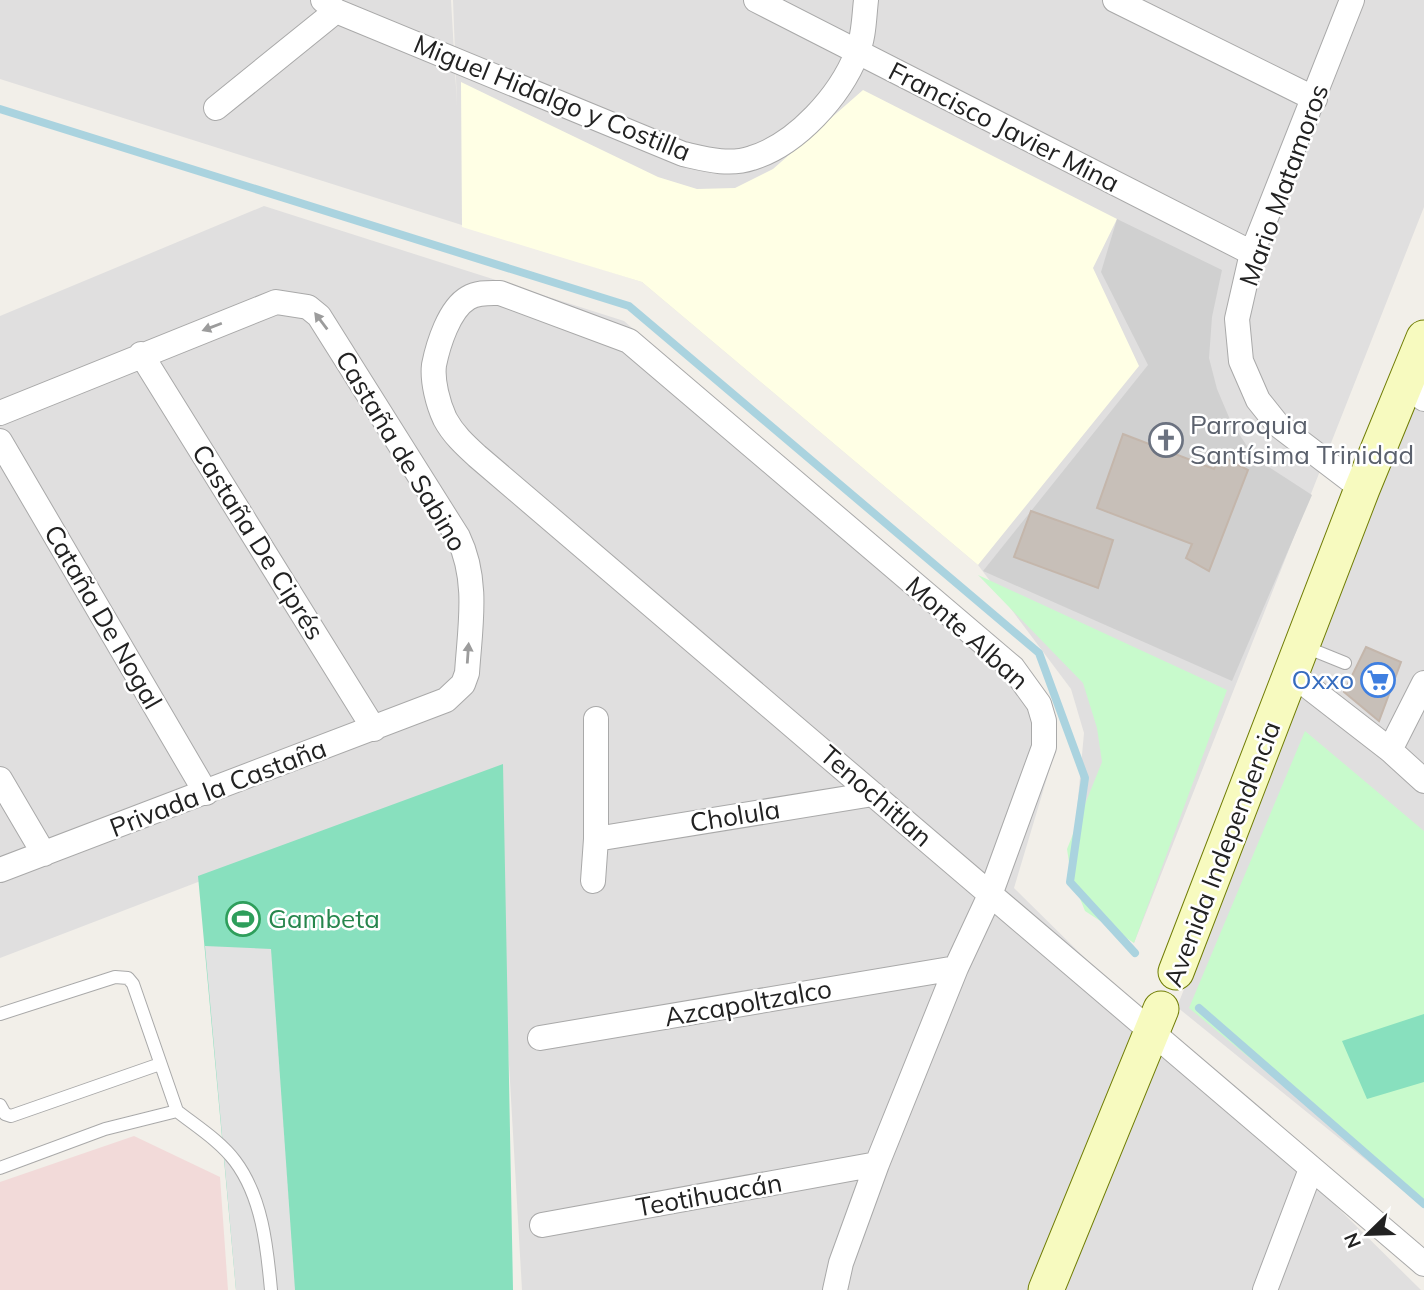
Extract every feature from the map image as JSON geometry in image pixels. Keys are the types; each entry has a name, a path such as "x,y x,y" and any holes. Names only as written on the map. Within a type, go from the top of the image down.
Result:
{"street":[{"name":"Francisco Javier Mina","path":"756,0 1252,253"},
{"name":"Miguel Hidalgo y Costilla","path":"329,6 683,153 716,162 751,159 789,137 836,92 858,52 866,0"},
{"path":"1115,0 1315,99"},
{"name":"Mario Matamoros","path":"1352,0 1252,253 1237,319 1241,360 1258,400 1278,425 1362,489"},
{"path":"216,108 329,6"},
{"name":"Tenochitlan","path":"482,293 468,298 453,312 434,367 438,397 445,419 457,437 990,895 1156,1021 1311,1168 1424,1264"},
{"name":"Monte Alban","path":"482,293 500,293 629,341 1013,668 1029,686 1044,721 1044,747 990,895 956,968 877,1164 841,1263 835,1290"},
{"name":"Castaña de Sabino","path":"141,354 276,302 308,307 319,316 465,551 472,588 467,673 457,692 435,706"},
{"name":"Avenida Independencia","path":"1046,1290 1176,972 1362,489 1415,392 1424,338"},
{"path":"0,413 141,354"},
{"name":"Castaña De Ciprés","path":"141,354 374,729"},
{"name":"Cataña De Nogal","path":"0,441 206,793"},
{"path":"1298,660 1424,781"},
{"path":"1390,750 1424,683"},
{"name":"Privada la Castaña","path":"0,870 435,706"},
{"path":"593,881 596,839 596,719"},
{"path":"0,779 44,854"},
{"name":"Cholula","path":"596,839 873,794"},
{"name":"Azcapoltzalco","path":"540,1038 956,968"},
{"name":"Teotihuacán","path":"542,1225 877,1164"},
{"path":"1265,1290 1311,1168"}],"lane":[{"path":"1298,660 1345,663"},
{"path":"0,1014 115,977 128,978 133,984 177,1111 234,1160 254,1195 267,1244 271,1290"},
{"path":"0,1105 5,1114 11,1116 160,1063"},
{"path":"0,1168 105,1129 177,1111"}],"shaded area":[{"path":"0,0 451,0 457,105 453,0 1424,0 1424,207 1134,943 1071,876 1084,733 1071,689 978,565 642,282 0,79"},
{"path":"461,82 658,177 697,189 735,188 773,169 863,90 1117,219 1093,268 1139,366 978,565 642,282 462,227"},
{"path":"264,206 624,321 1015,656 1050,768 1014,888 1421,1290 522,1290 492,769 0,958 0,316"},
{"name":"Parroquia Santísima Trinidad","path":"1117,219 1222,270 1212,317 1209,358 1217,389 1231,422 1255,458 1312,495 1232,681 983,571 1148,365 1101,272"},
{"path":"1424,381 1424,1207 1177,1007"},
{"path":"205,946 271,949 295,1290 236,1290"},
{"path":"134,1136 220,1177 228,1290 0,1290 0,1182"}],"green space":[{"path":"978,575 1227,690 1134,943 1085,911 1071,876 1067,849 1102,762 1097,728 1083,683"},
{"path":"1305,731 1424,831 1424,1201 1189,1008"},
{"path":"503,764 513,1290 236,1290 198,876"},
{"path":"1424,1014 1424,1082 1367,1099 1342,1041"}],"building":[{"path":"1123,434 1214,469 1220,455 1248,470 1209,571 1186,558 1192,544 1097,508"},
{"path":"1031,511 1113,540 1098,588 1014,557"},
{"path":"1366,647 1401,662 1379,721 1344,692"}],"waterway":[{"path":"0,109 629,306 1039,653 1085,778 1070,882 1135,953"},
{"path":"1199,1008 1424,1204"}],"place":[{"name":"Parroquia Santísima Trinidad","path":"1166,440"},
{"name":"Oxxo","path":"1378,680"},
{"name":"Gambeta","path":"243,919"}]}
